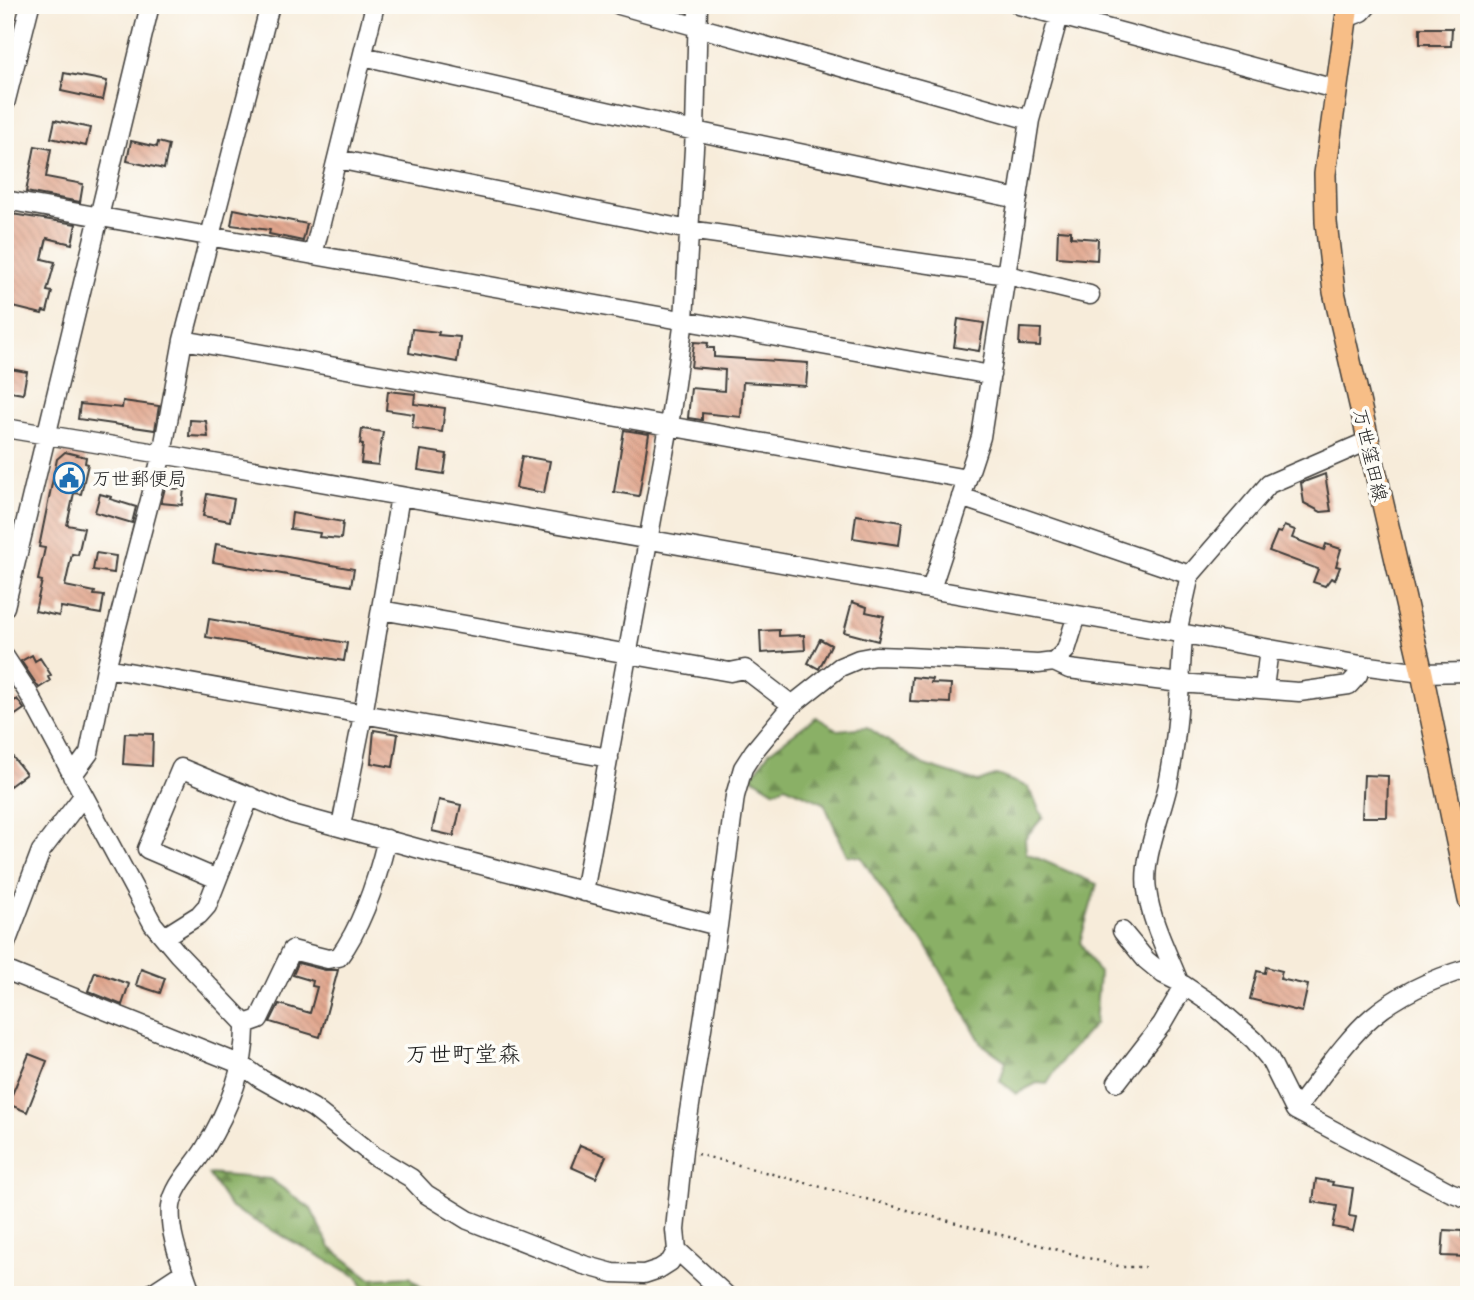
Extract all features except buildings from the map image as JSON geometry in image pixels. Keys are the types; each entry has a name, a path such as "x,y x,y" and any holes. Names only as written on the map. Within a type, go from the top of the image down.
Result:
{"main road":[{"name":"万世窪田線","path":"1347,12 1325,174 1326,222 1334,292 1422,673 1469,900"}],"street":[{"path":"5,104 30,5"},
{"path":"5,607 150,5"},
{"path":"72,776 89,753 106,668 162,454 183,340 270,5"},
{"path":"313,255 375,5"},
{"path":"619,5 1030,120"},
{"path":"584,892 669,425 684,320 695,131 698,5"},
{"path":"1019,5 1060,11 1335,89"},
{"path":"1347,12 1362,12 1368,5"},
{"path":"931,589 981,437 1030,120 1060,11"},
{"path":"363,56 695,131 1018,199"},
{"path":"337,159 689,230 1007,275 1090,295"},
{"path":"5,201 991,375"},
{"path":"183,340 968,480"},
{"path":"5,428 1361,665 1422,673 1469,672"},
{"path":"1117,1082 1162,1024 1182,984 1150,909 1146,887 1147,869 1168,785 1180,683 1180,634 1190,575 1269,484 1368,441"},
{"path":"341,826 363,715 400,495"},
{"path":"961,497 1190,575"},
{"path":"381,610 730,672 745,669 792,705"},
{"path":"1054,662 1066,650 1077,615"},
{"path":"1264,688 1269,649"},
{"path":"5,970 242,1065 261,1079 313,1108 374,1156 411,1178 426,1194 442,1205 494,1231 584,1265 613,1273 644,1274 670,1262 677,1250 675,1230 683,1150 718,926 734,796 743,768 792,705 840,667 875,656 1038,664 1054,662 1069,669 1180,683 1299,692 1349,685 1359,675 1361,665"},
{"path":"5,657 29,694 153,924 245,1024 246,1043 242,1065 217,1127 177,1190 172,1203 171,1220 192,1295"},
{"path":"106,668 609,758"},
{"path":"217,879 147,849 181,768 292,814 718,926"},
{"path":"5,946 41,851 83,796"},
{"path":"164,937 199,915 207,906 250,796"},
{"path":"245,1024 259,1019 292,950 328,959 339,957 361,915 387,839"},
{"path":"1122,931 1146,960 1236,1022 1254,1040 1269,1058 1295,1110 1450,1192 1469,1199"},
{"path":"1295,1110 1371,1018 1409,992 1469,968"},
{"path":"677,1250 726,1295"},
{"path":"149,1295 184,1272"}],"path":[{"path":"683,1150 1122,1267 1146,1267"}],"green space":[{"path":"816,717 838,730 867,727 924,765 978,782 997,775 1028,787 1043,817 1025,838 1026,853 1097,884 1080,942 1099,973 1095,1024 1063,1059 1047,1084 1037,1083 1016,1094 1000,1081 1006,1061 982,1044 925,943 903,921 861,857 847,855 824,803 785,786 775,791 752,777 769,752"},
{"path":"208,1174 270,1179 311,1209 330,1247 371,1279 410,1277 430,1295 366,1295 358,1277 231,1208"}],"place":[{"name":"万世郵便局","path":"69,478"}],"district":[{"name":"万世町堂森","path":"463,1053"}]}
